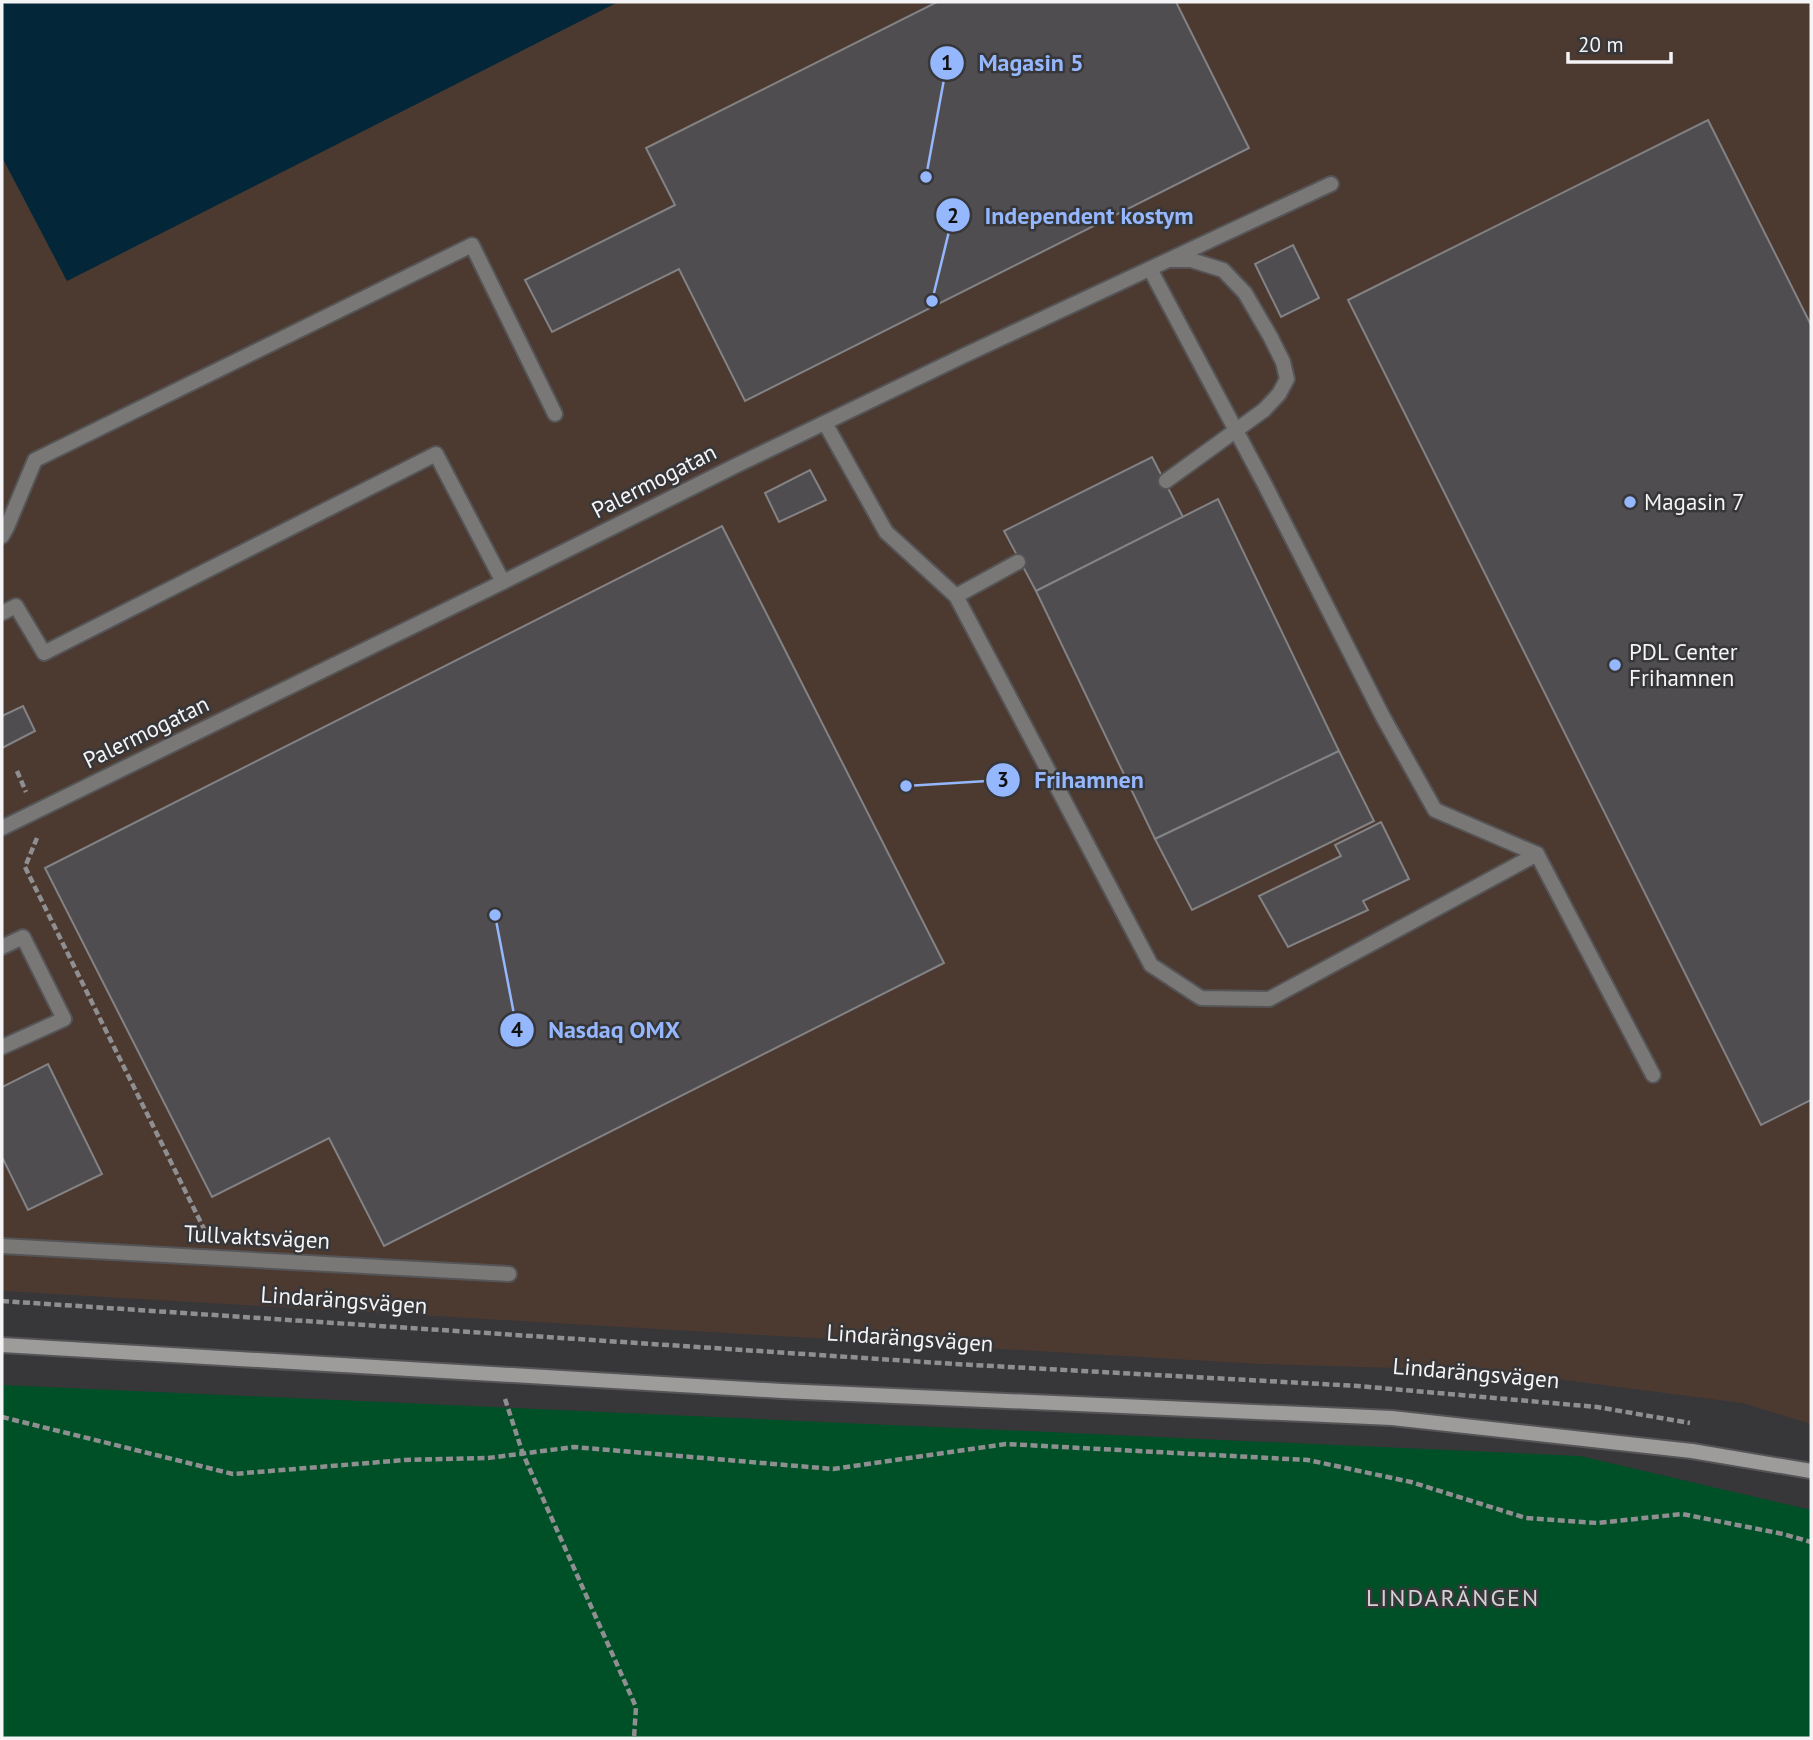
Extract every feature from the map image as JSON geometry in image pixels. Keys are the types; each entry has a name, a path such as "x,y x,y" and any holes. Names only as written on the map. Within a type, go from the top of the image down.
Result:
{"street":[{"name":"Palermogatan","path":"2,828 825,423 1331,184"},
{"path":"2,536 35,460 472,245 555,414"},
{"path":"1166,481 1264,410 1279,394 1287,379 1283,362 1245,293 1223,270 1191,260 1170,260"},
{"path":"1150,269 1236,430 1382,717 1435,810 1537,854 1653,1075"},
{"path":"825,423 886,532 956,596 1151,965 1201,998 1269,999 1537,854"},
{"path":"2,613 16,606 44,653 436,454 503,582"},
{"path":"956,596 1018,562"},
{"path":"2,947 23,937 64,1019 2,1047"},
{"name":"Tullvaktsvägen","path":"2,1246 509,1274"},
{"path":"2,1345 497,1375 1392,1418 1692,1451 1811,1471"}],"path":[{"path":"17,771 34,812 37,839 24,867 219,1258"},
{"name":"Lindarängsvägen","path":"2,1301 955,1364 1358,1386 1597,1407 1702,1426"},
{"path":"497,1375 523,1454 636,1707 634,1738"},
{"path":"2,1417 233,1474 405,1460 488,1458 574,1447 833,1469 1006,1444 1308,1460 1410,1482 1525,1518 1598,1523 1682,1514 1811,1542"}],"shaded area":[{"path":"618,2 1811,2 1811,1424 1742,1403 1496,1371 1261,1364 2,1291 2,157 67,281"}],"green space":[{"path":"2,1385 1580,1456 1811,1510 1811,1738 2,1738"}],"water":[{"path":"2,2 618,2 67,281 2,157"}],"building":[{"path":"937,2 1176,2 1249,148 745,401 679,269 552,332 525,280 675,205 646,148"},
{"name":"Magasin 7","path":"1708,120 1811,325 1811,1100 1761,1125 1348,300"},
{"path":"1293,245 1319,298 1281,317 1255,264"},
{"path":"1152,457 1183,517 1036,591 1004,531"},
{"path":"810,470 826,500 779,522 765,493"},
{"path":"1218,499 1339,751 1155,839 1036,591"},
{"path":"722,526 944,963 384,1246 329,1138 212,1197 45,868"},
{"path":"23,706 35,731 2,748 2,716"},
{"path":"1339,751 1374,821 1192,910 1155,839"},
{"path":"1381,822 1409,879 1363,901 1368,910 1288,947 1259,896 1341,856 1335,845"},
{"path":"48,1064 102,1174 28,1210 2,1157 2,1087"}],"place":[{"name":"Magasin 5","path":"926,177"},
{"name":"Independent kostym","path":"932,301"},
{"name":"Magasin 7","path":"1630,502"},
{"name":"PDL Center Frihamnen","path":"1615,665"},
{"name":"Frihamnen","path":"906,786"},
{"name":"Nasdaq OMX","path":"495,915"}],"district":[{"name":"LINDARÄNGEN","path":"1453,1598"}]}
